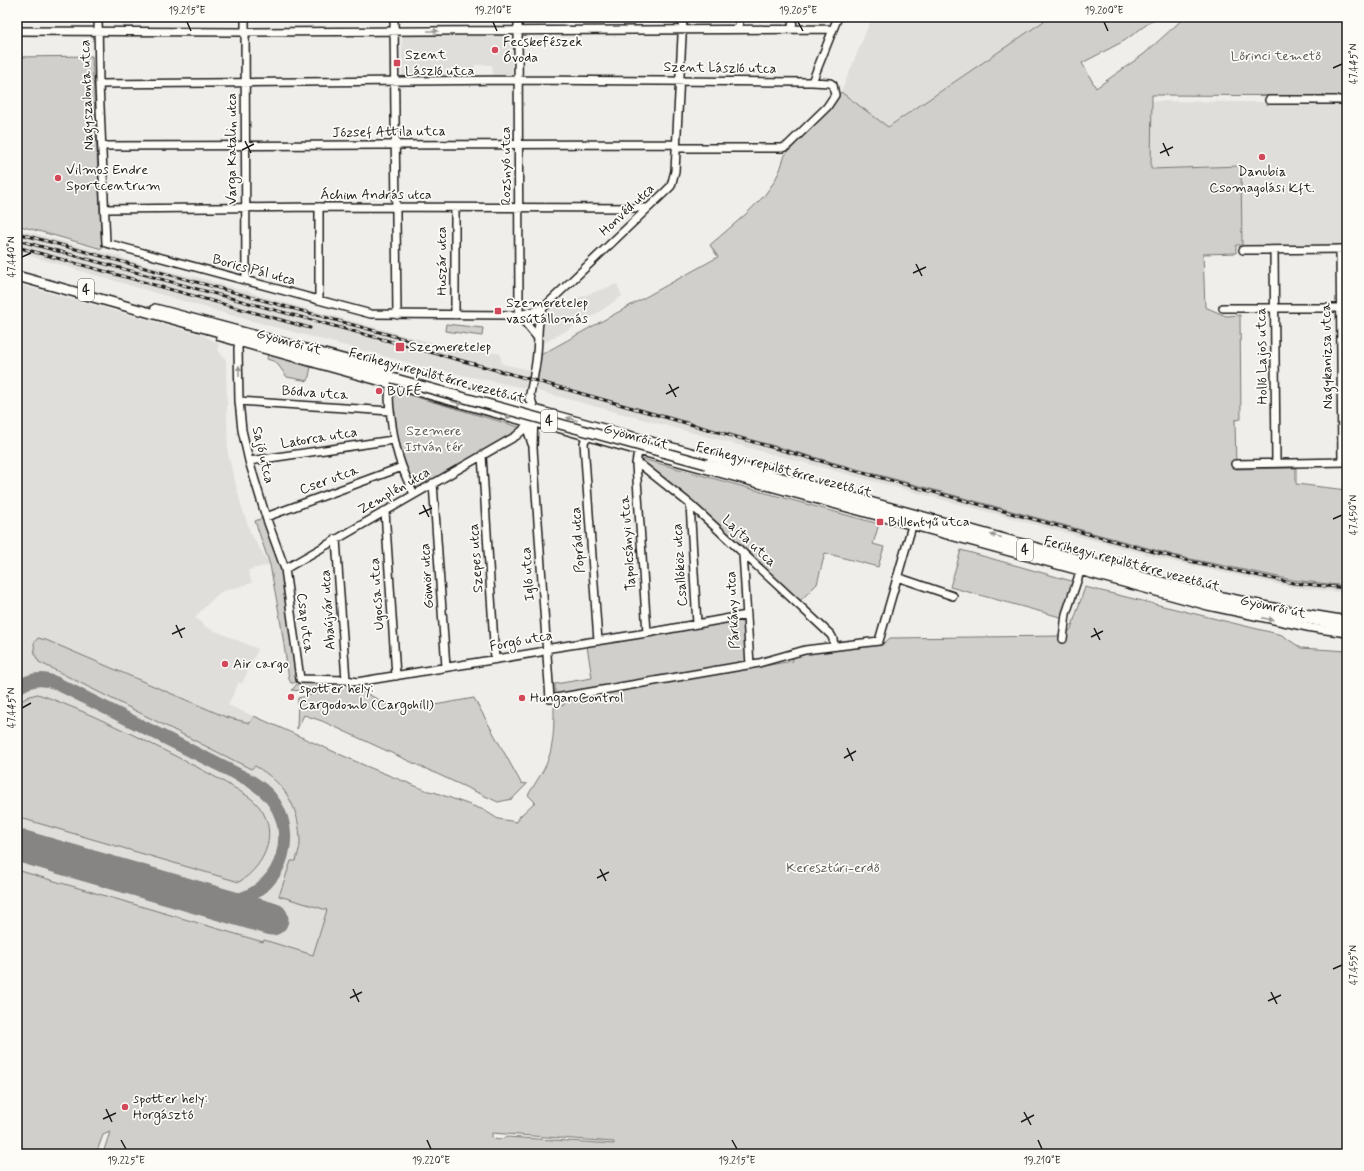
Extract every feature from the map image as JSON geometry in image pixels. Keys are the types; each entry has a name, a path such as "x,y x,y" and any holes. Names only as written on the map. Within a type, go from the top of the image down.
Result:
{"main road":[{"name":"Ferihegyi repülőtérre vezető út","path":"17,271 392,381 706,464 1182,593 1269,613 1347,626"},
{"name":"Ferihegyi repülőtérre vezető út","path":"17,276 154,311"}],"street":[{"name":"Nagyszalonta utca","path":"98,17 99,84 106,243"},
{"name":"Varga Katalin utca","path":"244,17 246,281"},
{"path":"394,17 397,315"},
{"name":"Rozsnyó utca","path":"518,17 519,315"},
{"name":"Honvéd utca","path":"543,308 671,186 674,177 683,17"},
{"path":"739,29 740,17"},
{"path":"792,29 793,17"},
{"path":"812,82 838,17"},
{"path":"17,31 244,32 833,29"},
{"name":"Szent László utca","path":"99,84 518,80 812,82"},
{"name":"József Attila utca","path":"102,146 518,143 774,149 787,146 827,107 832,100 834,95 833,85 830,83 812,82"},
{"path":"1269,100 1347,100"},
{"path":"319,208 319,300"},
{"name":"Huszár utca","path":"455,208 455,315"},
{"name":"Áchim András utca","path":"105,209 648,208"},
{"name":"Borics Pál utca","path":"106,243 371,314 500,316 519,315 543,308"},
{"path":"1243,250 1344,249"},
{"name":"Nagykanizsa utca","path":"1344,249 1344,462"},
{"name":"Holló Lajos utca","path":"1274,250 1276,463"},
{"path":"526,424 531,403 537,359 539,318 543,308"},
{"path":"1223,308 1343,308"},
{"name":"Gyömrői út","path":"154,311 240,342 392,381 526,424 534,423 550,426 638,452 1208,606 1312,628 1347,633"},
{"name":"Gyömrői út","path":"154,311 519,404 531,403 550,413 1190,589 1292,611 1347,620"},
{"path":"519,315 537,337"},
{"name":"Sajó utca","path":"240,342 238,348 239,401 242,430 249,461 266,517 285,569"},
{"path":"392,381 389,400 393,440 402,467 414,494"},
{"name":"Bódva utca","path":"239,401 390,411"},
{"path":"519,404 531,403"},
{"path":"531,403 534,423"},
{"name":"Igló utca","path":"531,434 534,423"},
{"name":"Igló utca","path":"526,424 531,434 533,448 550,699 750,665"},
{"name":"Zemplén utca","path":"285,569 516,436 523,430 526,424"},
{"name":"Zemplén utca","path":"516,436 531,434"},
{"name":"Poprád utca","path":"586,437 584,443 598,641"},
{"name":"Latorca utca","path":"249,461 393,440"},
{"name":"Tapolcsányi utca","path":"638,452 636,464 647,633"},
{"name":"Szepes utca","path":"482,455 495,659"},
{"path":"1235,464 1344,462"},
{"name":"Lajta utca","path":"636,464 641,465 690,504 831,635 834,646"},
{"name":"Cser utca","path":"266,517 402,467"},
{"name":"Gömör utca","path":"433,483 446,667"},
{"name":"Csallóköz utca","path":"690,504 697,624"},
{"name":"Ugocsa utca","path":"385,511 396,676"},
{"path":"750,665 792,653 879,641 912,526"},
{"name":"Abaújvár utca","path":"336,539 346,680"},
{"name":"Párkány utca","path":"743,553 750,665"},
{"name":"Csap utca","path":"285,569 300,679"},
{"path":"1063,639 1066,614 1080,572"},
{"path":"897,577 953,596"},
{"name":"Forgó utca","path":"300,679 346,680 357,682 647,633 747,614"}],"shaded area":[{"path":"872,17 1050,17 887,127 841,92"},
{"path":"511,35 512,77 493,77 492,65 475,65 475,77 402,77 402,36"},
{"path":"1152,101 1347,103 1347,244 1242,245 1241,166 1151,169"},
{"path":"17,229 465,351 500,353 502,364 535,371 534,379 857,469 1181,557 1293,580 1347,586 1347,593 1291,587 1178,563 534,390 424,367 234,316 17,252"},
{"path":"17,284 203,335 219,344 218,350 226,360 228,455 242,508 251,534 270,565 248,570 252,583 219,593 195,617 206,627 258,649 242,684 239,682 228,705 366,766 428,791 484,810 498,819 678,849 885,1154 614,1142 492,1133 17,1073"},
{"path":"617,284 622,296 592,317 540,345 540,327 544,310"}],"green space":[{"name":"Lőrinci temető","path":"1050,17 1157,17 1124,41 1082,63 1096,88 1144,54 1185,17 1347,17 1347,96 1152,95 1151,169 1241,166 1242,245 1236,245 1236,253 1203,254 1205,307 1226,316 1240,315 1241,419 1235,420 1236,469 1296,468 1296,484 1347,490 1347,586 1293,580 1181,557 533,379 537,357 718,257 710,245 746,214 764,196 774,182 785,155 831,106 841,92 888,127"},
{"name":"Vilmos Endre Sportcentrum","path":"92,56 102,249 17,225 17,57"},
{"path":"446,324 483,328 482,336 445,331"},
{"path":"268,354 311,367 308,381 287,377 276,362 267,359"},
{"name":"Szemere István tér","path":"392,390 519,427 521,429 415,491 405,467 395,429"},
{"path":"639,458 879,524 873,544 884,547 878,567 825,553 817,584 799,602 640,462"},
{"path":"263,518 283,570 298,680 294,683 291,683 289,679 270,565 255,521"},
{"path":"961,550 1075,582 1064,618 950,587"},
{"name":"Keresztúri-erdő","path":"1085,587 1282,635 1301,648 1347,651 1347,1154 107,1154 103,1153 110,1132 103,1135 96,1154 17,1154 17,870 263,942 264,940 313,955 327,910 279,896 291,861 296,861 300,843 299,830 294,808 289,798 275,780 255,766 251,769 39,662 35,655 34,643 38,638 46,640 226,717 250,723 254,716 366,766 428,791 484,810 498,819 517,822 520,816 535,802 528,795 549,758 553,737 554,707 564,705 563,700 793,661 792,655 883,644 890,638 1064,636 1071,629","holes":["492,1133 614,1142 614,1144 507,1137 498,1140 492,1138"]},
{"path":"744,618 747,662 555,695 555,684 592,678 587,646"},
{"path":"346,683 401,711 474,698 521,783 527,784 512,799 498,802 322,721 304,715 297,729 298,698 318,693 292,690 297,684"},
{"path":"37,694 100,719 128,732 207,772 255,802 263,812 269,834 263,856 257,866 249,875 239,882 17,817 17,703"}],"taxiway":[{"path":"17,688 36,680 46,680 56,683 249,780 270,797 279,811 284,826 285,841 282,856 276,870 267,882 255,892 240,899 226,901 204,899"}],"runway":[{"path":"17,845 272,919"}],"railway":[{"path":"17,233 412,341"},
{"path":"17,240 533,380 856,471 1180,559 1293,583 1347,588"},
{"path":"17,247 310,328"}],"place":[{"name":"Fecskefészek Óvoda","path":"495,50"},
{"name":"Szent László utca","path":"397,63"},
{"name":"Danubia Csomagolási Kft.","path":"1262,157"},
{"name":"Vilmos Endre Sportcentrum","path":"58,178"},
{"name":"Szemeretelep vasútállomás","path":"498,311"},
{"name":"Szemeretelep","path":"400,347"},
{"name":"BÜFÉ","path":"379,391"},
{"name":"Billentyű utca","path":"880,522"},
{"name":"Air cargo","path":"225,664"},
{"name":"spotter hely: Cargodomb (Cargohill)","path":"291,697"},
{"name":"HungaroControl","path":"522,698"},
{"name":"spotter hely: Horgásztó","path":"125,1107"}]}
